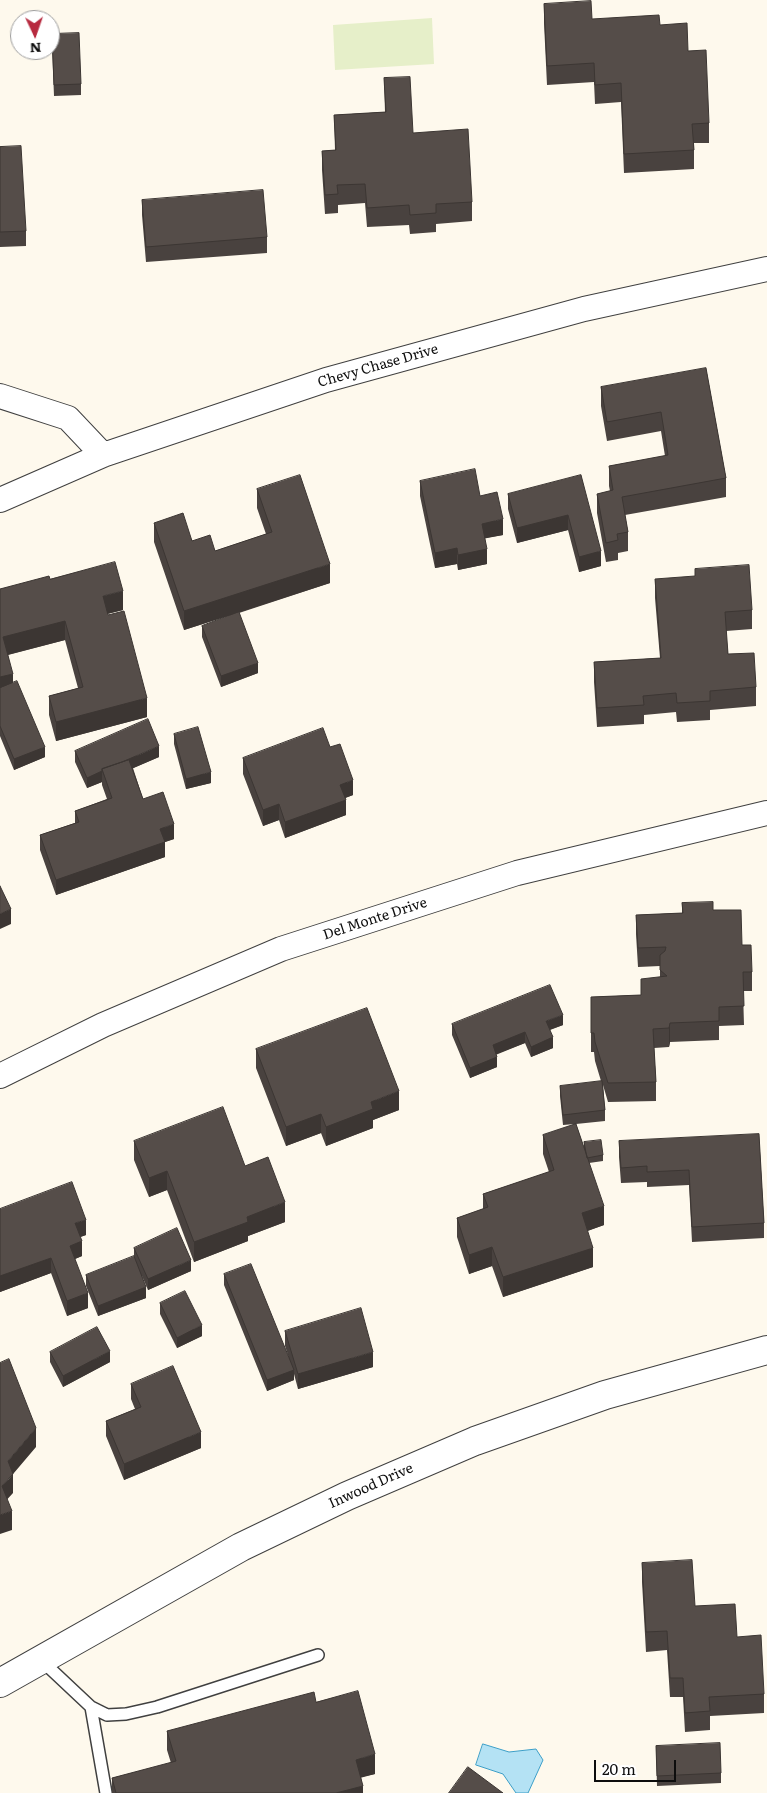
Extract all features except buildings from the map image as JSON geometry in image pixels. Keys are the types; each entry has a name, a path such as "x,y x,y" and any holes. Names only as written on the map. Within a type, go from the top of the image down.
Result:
{"street":[{"name":"Chevy Chase Drive","path":"0,500 103,454 326,380 584,309 767,269"},
{"path":"0,396 68,418 103,454"},
{"name":"Del Monte Drive","path":"0,1076 103,1024 281,949 517,873 767,813"},
{"name":"Inwood Drive","path":"0,1683 241,1547 348,1496 476,1441 606,1395 767,1350"}],"lane":[{"path":"41,1660 91,1707 107,1715 126,1714 157,1707 318,1656"},
{"path":"91,1707 106,1793"}],"green space":[{"path":"432,18 434,64 335,70 333,25"}],"water":[{"path":"483,1744 509,1752 536,1749 543,1760 528,1793 516,1793 503,1774 476,1765"}]}
